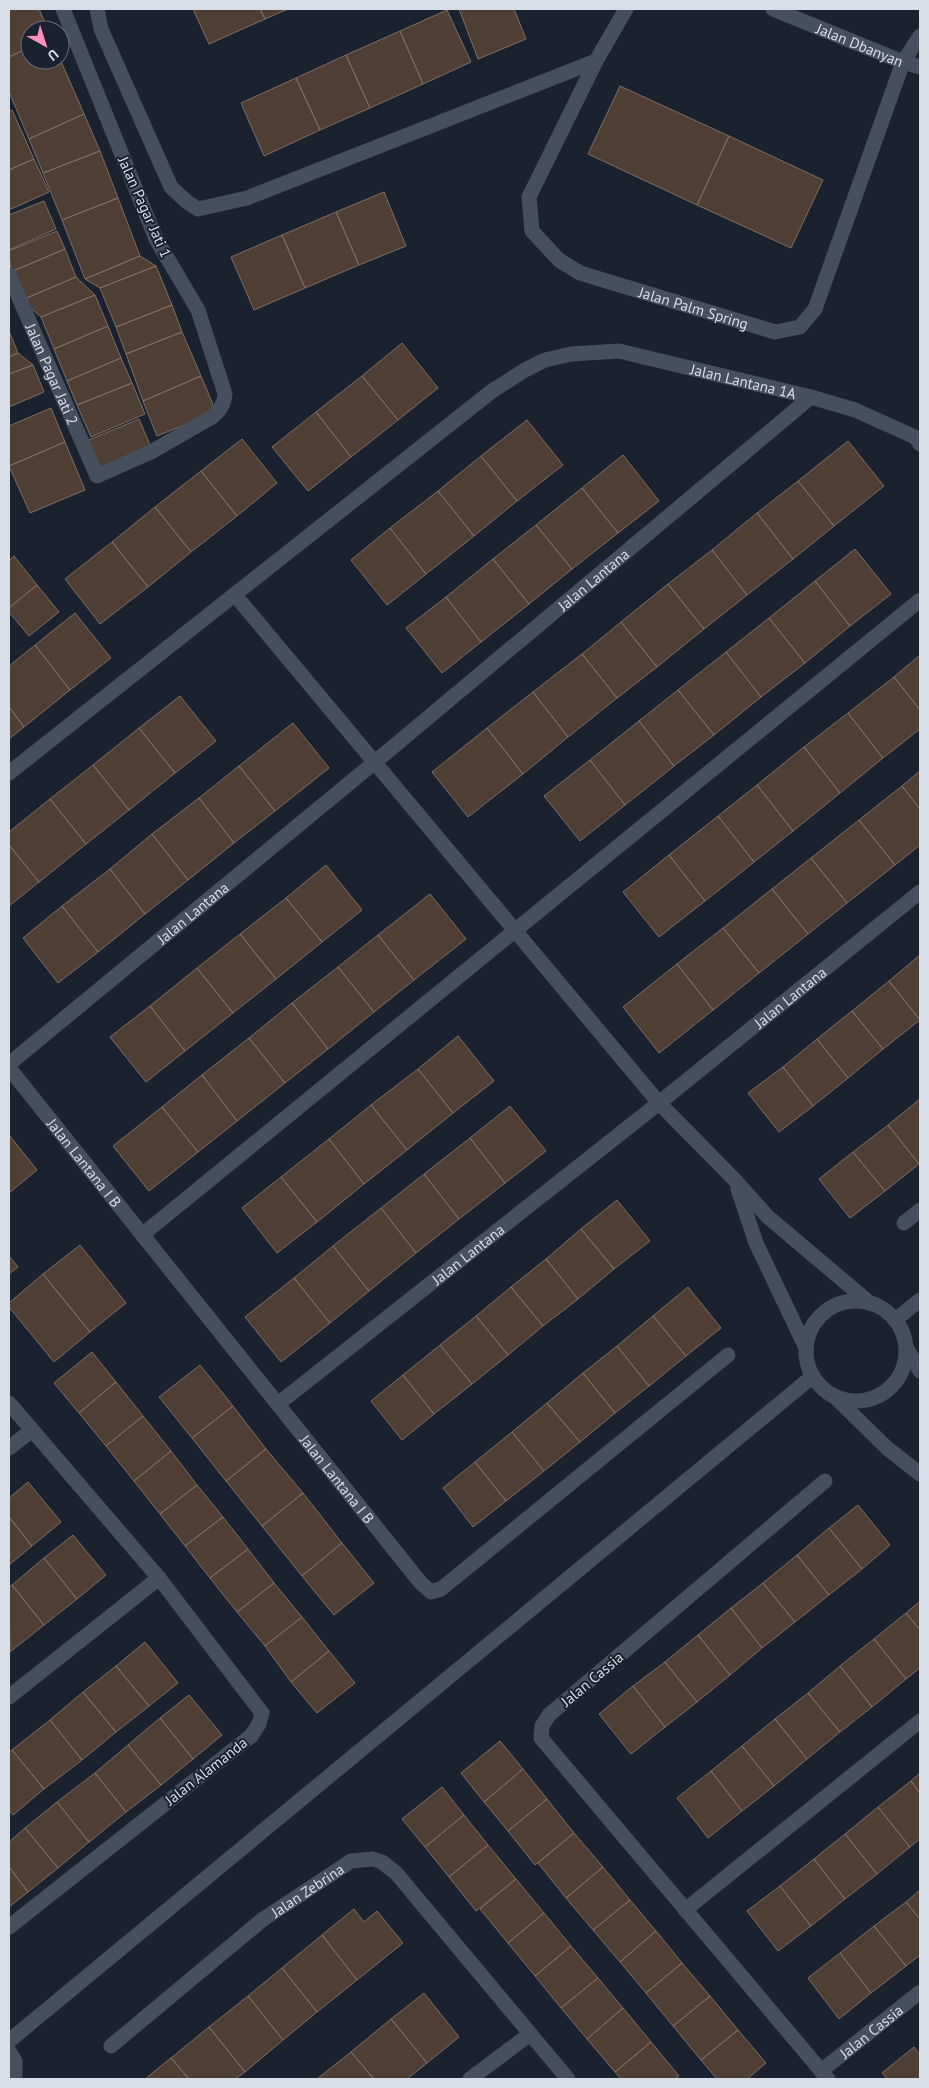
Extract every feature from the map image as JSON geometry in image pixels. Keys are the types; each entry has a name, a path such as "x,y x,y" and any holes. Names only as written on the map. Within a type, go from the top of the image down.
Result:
{"street":[{"name":"Jalan Pagar Jati 1","path":"63,9 156,239 198,310 225,394 224,402 219,411 212,417 130,462 100,476 94,474"},
{"path":"97,9 101,30 171,186 187,202 198,209 247,198 596,61"},
{"name":"Jalan Palm Spring","path":"626,9 596,61 529,197 532,231 559,260 580,273 775,332 800,327 816,309 903,62 920,36"},
{"name":"Jalan Dbanyan","path":"773,9 903,62 920,67"},
{"name":"Jalan Pagar Jati 2","path":"9,275 94,474"},
{"name":"Jalan Lantana 1A","path":"235,595 492,391 525,370 545,360 557,357 571,354 619,351 811,397 855,410 889,424 915,437 920,444"},
{"name":"Jalan Lantana","path":"9,1064 375,762 811,397"},
{"path":"9,773 235,595 659,1104 768,1217 871,1304 884,1310 895,1320 903,1333 906,1347 920,1371"},
{"path":"142,1235 920,600"},
{"name":"Jalan Lantana","path":"278,1404 659,1104 920,892"},
{"name":"Jalan Lantana I B","path":"9,1068 420,1582 431,1592 441,1589 728,1355"},
{"path":"736,1183 756,1243 806,1348"},
{"path":"904,1223 920,1210"},
{"path":"895,1320 920,1300"},
{"path":"871,1304 842,1303 828,1310 817,1320 809,1333 806,1348 807,1362 813,1376 822,1388 834,1396 887,1448 920,1474"},
{"path":"834,1396 851,1401 868,1400 885,1392 897,1380 904,1364 906,1347"},
{"path":"9,2041 813,1376"},
{"name":"Jalan Alamanda","path":"9,1403 159,1578 262,1713 259,1724 251,1736 9,1927"},
{"path":"9,1448 31,1430"},
{"name":"Jalan Cassia","path":"825,1482 549,1715 542,1726 541,1738 825,2075 920,1992"},
{"path":"9,1697 159,1578"},
{"path":"685,1910 920,1721"},
{"name":"Jalan Zebrina","path":"111,2046 262,1920 351,1861 372,1859 382,1862 396,1873 568,2079"},
{"path":"470,2079 530,2034"},
{"path":"12,2056 15,2079"},
{"path":"12,2056 25,2079"}],"building":[{"path":"9,9 39,9 44,20 20,20 20,52 9,57"},
{"path":"193,9 260,9 265,19 209,44"},
{"path":"260,9 288,9 265,19"},
{"path":"459,9 514,9 526,39 478,59"},
{"path":"447,10 471,62 423,84 400,31"},
{"path":"400,31 423,84 370,108 346,55"},
{"path":"20,52 20,70 65,70 84,114 29,139 9,92 9,57"},
{"path":"346,55 370,108 320,130 296,78"},
{"path":"296,78 320,130 264,156 241,103"},
{"path":"620,86 729,136 697,205 588,154"},
{"path":"12,110 34,159 9,170 9,111"},
{"path":"84,114 100,151 43,173 29,139"},
{"path":"729,136 823,180 791,248 697,205"},
{"path":"100,151 118,198 62,220 43,173"},
{"path":"34,159 49,192 9,210 9,170"},
{"path":"384,192 406,246 359,265 336,212"},
{"path":"118,198 140,256 85,279 62,220"},
{"path":"44,201 56,229 9,250 9,215"},
{"path":"336,212 359,265 305,288 282,235"},
{"path":"57,231 65,249 11,272 9,251"},
{"path":"282,235 305,288 254,310 231,257"},
{"path":"65,249 76,277 22,300 11,272"},
{"path":"140,256 156,266 100,288 85,279"},
{"path":"156,266 172,305 116,327 100,288"},
{"path":"76,277 95,295 41,317 22,300"},
{"path":"95,295 108,326 54,349 41,317"},
{"path":"172,305 182,332 126,354 116,327"},
{"path":"108,326 121,358 67,381 54,349"},
{"path":"9,331 18,353 9,357"},
{"path":"182,332 201,376 143,401 126,354"},
{"path":"402,343 438,388 398,420 362,376"},
{"path":"18,353 33,365 9,374 9,357"},
{"path":"121,358 132,383 77,405 67,381"},
{"path":"33,365 44,392 9,407 9,374"},
{"path":"201,376 216,412 157,436 143,401"},
{"path":"362,376 398,420 351,457 316,412"},
{"path":"132,383 145,414 91,437 77,405"},
{"path":"51,408 65,442 9,466 9,426"},
{"path":"316,412 351,457 308,491 272,447"},
{"path":"139,419 152,450 97,472 84,442"},
{"path":"527,420 563,465 517,501 481,456"},
{"path":"242,439 277,483 237,516 201,471"},
{"path":"848,441 884,486 834,526 798,481"},
{"path":"65,442 85,490 30,513 9,466"},
{"path":"623,455 659,501 618,533 582,488"},
{"path":"481,456 517,501 474,536 438,491"},
{"path":"201,471 237,516 191,552 155,507"},
{"path":"798,481 834,526 793,559 757,513"},
{"path":"582,488 618,533 572,569 536,525"},
{"path":"438,491 474,536 426,574 390,528"},
{"path":"155,507 191,552 148,587 112,542"},
{"path":"757,513 793,559 747,595 712,550"},
{"path":"536,525 572,569 529,604 493,559"},
{"path":"390,528 426,574 387,605 351,560"},
{"path":"112,542 148,587 100,624 65,579"},
{"path":"855,549 891,594 850,626 815,581"},
{"path":"712,550 747,595 704,629 668,584"},
{"path":"14,556 37,585 9,608 9,561"},
{"path":"493,559 529,604 481,642 446,597"},
{"path":"815,581 850,626 805,663 769,618"},
{"path":"668,584 704,629 657,667 621,622"},
{"path":"37,585 59,612 29,636 9,612 9,608"},
{"path":"446,597 481,642 442,673 406,628"},
{"path":"75,613 111,658 70,690 35,645"},
{"path":"769,618 805,663 761,697 726,652"},
{"path":"621,622 657,667 617,698 582,654"},
{"path":"35,645 70,690 24,727 9,707 9,666"},
{"path":"726,652 761,697 714,735 678,690"},
{"path":"582,654 617,698 568,737 533,692"},
{"path":"920,655 920,710 894,677"},
{"path":"894,677 920,710 920,729 883,758 848,713"},
{"path":"678,690 714,735 674,766 639,721"},
{"path":"533,692 568,737 523,774 487,728"},
{"path":"180,696 216,741 175,773 139,728"},
{"path":"9,707 24,727 9,739"},
{"path":"848,713 883,758 840,793 804,747"},
{"path":"639,721 674,766 625,805 590,760"},
{"path":"293,723 329,768 275,811 239,766"},
{"path":"139,728 175,773 129,810 93,765"},
{"path":"487,728 523,774 468,817 432,772"},
{"path":"804,747 840,793 793,831 757,785"},
{"path":"590,760 625,805 580,841 544,796"},
{"path":"93,765 129,810 86,844 50,799"},
{"path":"239,766 275,811 234,843 199,798"},
{"path":"920,771 920,809 902,786"},
{"path":"757,785 793,831 754,862 718,816"},
{"path":"902,786 920,809 920,845 895,865 859,820"},
{"path":"199,798 234,843 188,880 152,834"},
{"path":"50,799 86,844 39,882 9,845 9,832"},
{"path":"718,816 754,862 705,901 669,855"},
{"path":"859,820 895,865 847,903 811,858"},
{"path":"152,834 188,880 145,914 110,869"},
{"path":"9,845 39,882 9,906"},
{"path":"669,855 705,901 659,937 623,892"},
{"path":"811,858 847,903 808,934 772,889"},
{"path":"326,865 362,910 322,942 286,898"},
{"path":"110,869 145,914 98,952 62,906"},
{"path":"772,889 808,934 759,973 723,928"},
{"path":"430,894 466,939 414,980 378,935"},
{"path":"286,898 322,942 276,979 240,934"},
{"path":"62,906 98,952 58,983 23,938"},
{"path":"723,928 759,973 713,1010 677,964"},
{"path":"240,934 276,979 233,1013 197,968"},
{"path":"378,935 414,980 374,1012 338,967"},
{"path":"920,955 920,1020 889,981"},
{"path":"677,964 713,1010 659,1053 623,1007"},
{"path":"338,967 374,1012 328,1049 292,1003"},
{"path":"197,968 233,1013 185,1051 150,1006"},
{"path":"889,981 920,1020 883,1049 852,1011"},
{"path":"292,1003 328,1049 285,1083 249,1038"},
{"path":"150,1006 185,1051 146,1082 110,1037"},
{"path":"852,1011 883,1049 848,1078 817,1039"},
{"path":"458,1036 494,1081 453,1113 418,1069"},
{"path":"249,1038 285,1083 237,1121 202,1075"},
{"path":"817,1039 848,1078 813,1106 783,1067"},
{"path":"783,1067 813,1106 779,1132 748,1093"},
{"path":"418,1069 453,1113 407,1150 371,1105"},
{"path":"202,1075 237,1121 198,1152 162,1107"},
{"path":"920,1099 920,1162 919,1164 888,1125"},
{"path":"371,1105 407,1150 364,1184 329,1139"},
{"path":"510,1106 546,1151 505,1183 470,1138"},
{"path":"162,1107 198,1152 149,1191 113,1146"},
{"path":"888,1125 919,1164 885,1191 853,1152"},
{"path":"9,1135 37,1170 9,1193"},
{"path":"470,1138 505,1183 459,1219 424,1174"},
{"path":"329,1139 364,1184 317,1222 281,1177"},
{"path":"853,1152 885,1191 850,1218 819,1179"},
{"path":"424,1174 459,1219 416,1253 381,1208"},
{"path":"281,1177 317,1222 277,1253 242,1208"},
{"path":"617,1200 650,1241 614,1269 581,1229"},
{"path":"381,1208 416,1253 369,1291 333,1246"},
{"path":"581,1229 614,1269 578,1299 546,1259"},
{"path":"80,1245 126,1303 90,1332 43,1274"},
{"path":"333,1246 369,1291 330,1323 294,1278"},
{"path":"9,1256 18,1267 9,1274"},
{"path":"546,1259 578,1299 543,1326 511,1287"},
{"path":"43,1274 90,1332 54,1362 9,1307 9,1303"},
{"path":"294,1278 330,1323 281,1362 245,1317"},
{"path":"511,1287 543,1326 508,1355 476,1316"},
{"path":"688,1287 721,1328 686,1356 653,1316"},
{"path":"476,1316 508,1355 472,1384 440,1345"},
{"path":"653,1316 686,1356 649,1386 617,1346"},
{"path":"440,1345 472,1384 434,1414 403,1375"},
{"path":"617,1346 649,1386 615,1413 583,1373"},
{"path":"92,1352 116,1382 79,1413 54,1383"},
{"path":"200,1365 233,1406 192,1438 159,1397"},
{"path":"583,1373 615,1413 580,1442 547,1403"},
{"path":"403,1375 434,1414 402,1440 371,1401"},
{"path":"116,1382 143,1416 106,1446 79,1413"},
{"path":"547,1403 580,1442 544,1471 512,1432"},
{"path":"233,1406 266,1449 226,1481 192,1438"},
{"path":"143,1416 171,1451 134,1481 106,1446"},
{"path":"512,1432 544,1471 506,1501 475,1462"},
{"path":"266,1449 303,1493 262,1526 226,1481"},
{"path":"171,1451 197,1485 160,1514 134,1481"},
{"path":"475,1462 506,1501 473,1527 443,1488"},
{"path":"28,1482 61,1522 32,1546 9,1517 9,1498"},
{"path":"197,1485 223,1517 185,1546 160,1514"},
{"path":"303,1493 342,1543 302,1576 262,1526"},
{"path":"858,1505 890,1545 862,1569 829,1528"},
{"path":"9,1517 32,1546 9,1565"},
{"path":"223,1517 248,1549 210,1578 185,1546"},
{"path":"829,1528 862,1569 829,1595 797,1555"},
{"path":"73,1535 106,1575 77,1599 44,1558"},
{"path":"342,1543 374,1583 334,1615 302,1576"},
{"path":"248,1549 274,1583 237,1612 210,1578"},
{"path":"797,1555 829,1595 795,1622 763,1583"},
{"path":"44,1558 77,1599 44,1625 12,1585"},
{"path":"274,1583 302,1617 265,1646 237,1612"},
{"path":"763,1583 795,1622 762,1648 731,1608"},
{"path":"12,1585 44,1625 10,1652 9,1587"},
{"path":"920,1601 920,1630 906,1613"},
{"path":"731,1608 762,1648 730,1675 698,1635"},
{"path":"906,1613 920,1630 920,1668 906,1679 874,1639"},
{"path":"302,1617 329,1651 291,1682 265,1646"},
{"path":"698,1635 730,1675 697,1702 665,1662"},
{"path":"874,1639 906,1679 872,1707 840,1666"},
{"path":"145,1642 178,1683 149,1706 116,1666"},
{"path":"329,1651 355,1683 317,1713 291,1682"},
{"path":"665,1662 697,1702 665,1727 633,1686"},
{"path":"116,1666 149,1706 116,1732 83,1692"},
{"path":"840,1666 872,1707 840,1732 808,1693"},
{"path":"633,1686 665,1727 631,1754 599,1714"},
{"path":"83,1692 116,1732 82,1760 50,1720"},
{"path":"808,1693 840,1732 807,1759 775,1719"},
{"path":"189,1695 222,1735 193,1759 160,1718"},
{"path":"160,1718 193,1759 161,1785 128,1745"},
{"path":"775,1719 807,1759 774,1786 742,1746"},
{"path":"50,1720 82,1760 44,1789 12,1750"},
{"path":"500,1741 523,1769 484,1802 461,1773"},
{"path":"128,1745 161,1785 126,1812 95,1773"},
{"path":"742,1746 774,1786 742,1811 711,1771"},
{"path":"12,1750 44,1789 13,1815 9,1810 9,1752"},
{"path":"523,1769 547,1799 508,1831 484,1802"},
{"path":"711,1771 742,1811 708,1838 677,1798"},
{"path":"95,1773 126,1812 89,1842 57,1802"},
{"path":"920,1773 920,1793 911,1781"},
{"path":"911,1781 920,1793 920,1839 910,1847 878,1807"},
{"path":"442,1787 464,1815 425,1847 402,1819"},
{"path":"547,1799 574,1833 535,1865 508,1831"},
{"path":"57,1802 89,1842 58,1868 25,1828"},
{"path":"878,1807 910,1847 877,1874 845,1834"},
{"path":"464,1815 488,1845 449,1877 425,1847"},
{"path":"25,1828 58,1868 28,1892 9,1867 9,1842"},
{"path":"574,1833 603,1867 566,1898 538,1863"},
{"path":"845,1834 877,1874 845,1899 814,1859"},
{"path":"488,1845 516,1879 476,1911 449,1877"},
{"path":"814,1859 845,1899 811,1926 780,1886"},
{"path":"9,1867 28,1892 9,1907"},
{"path":"603,1867 630,1900 593,1930 566,1898"},
{"path":"516,1879 544,1913 508,1943 480,1909"},
{"path":"780,1886 811,1926 778,1951 747,1911"},
{"path":"920,1890 920,1919 906,1902"},
{"path":"630,1900 656,1931 620,1962 593,1930"},
{"path":"906,1902 920,1919 920,1955 906,1966 874,1926"},
{"path":"354,1909 364,1922 377,1911 403,1943 357,1980 322,1935"},
{"path":"544,1913 571,1946 535,1976 508,1943"},
{"path":"874,1926 906,1966 871,1993 840,1953"},
{"path":"656,1931 682,1963 646,1993 620,1962"},
{"path":"322,1935 357,1980 317,2012 282,1968"},
{"path":"571,1946 598,1978 561,2008 535,1976"},
{"path":"840,1953 871,1993 839,2019 808,1978"},
{"path":"682,1963 710,1996 673,2026 646,1993"},
{"path":"282,1968 317,2012 283,2040 248,1996"},
{"path":"598,1978 623,2008 587,2039 561,2008"},
{"path":"424,1993 459,2037 427,2063 391,2019"},
{"path":"248,1996 283,2040 245,2072 209,2027"},
{"path":"710,1996 738,2030 701,2060 673,2026"},
{"path":"623,2008 651,2042 615,2072 587,2039"},
{"path":"391,2019 427,2063 407,2079 374,2079 351,2052"},
{"path":"209,2027 245,2072 235,2079 189,2079 171,2058"},
{"path":"738,2030 766,2063 747,2079 717,2079 701,2060"},
{"path":"651,2042 679,2076 675,2079 621,2079 615,2072"},
{"path":"914,2047 920,2055 920,2079 887,2079 882,2073"},
{"path":"351,2052 374,2079 317,2079"},
{"path":"171,2058 189,2079 145,2079"}]}
